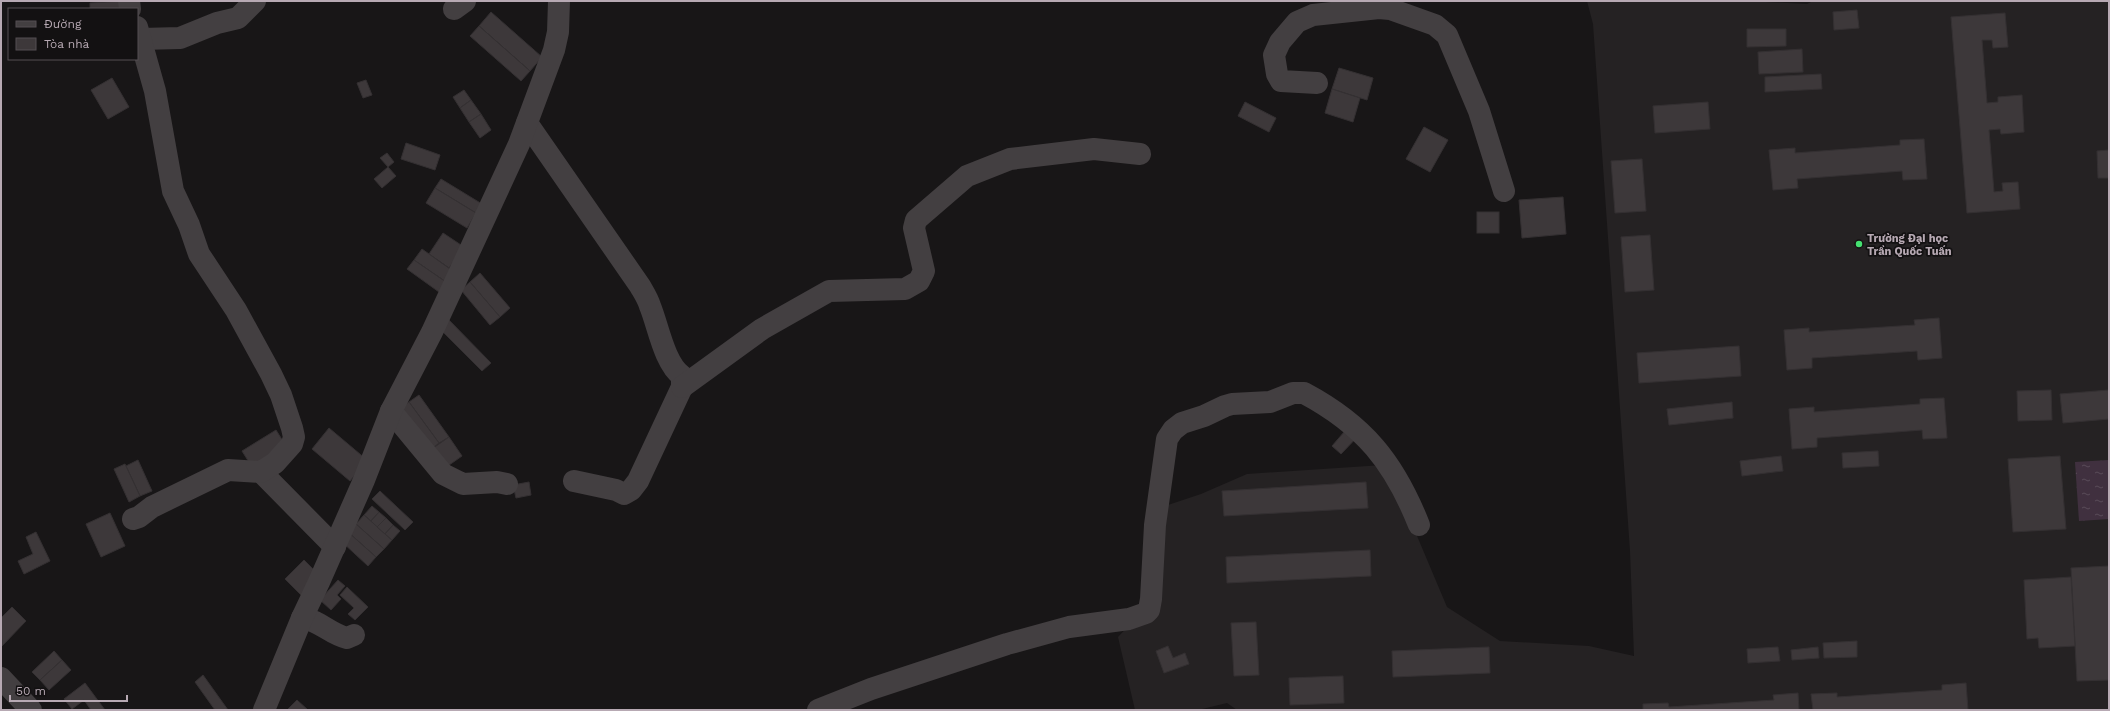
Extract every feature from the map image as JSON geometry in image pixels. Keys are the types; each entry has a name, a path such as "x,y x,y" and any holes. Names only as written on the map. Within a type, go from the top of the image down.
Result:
{"street":[{"path":"133,519 139,517 152,507 228,470 261,472 275,463 292,444 294,437 281,396 271,374 236,310 199,254 173,191 155,92 139,33 180,38 217,23 238,18 255,1"},
{"path":"264,710 302,618 335,547 391,411 435,325 527,123 554,50 558,32 559,1"},
{"path":"1317,83 1281,81 1276,74 1274,59 1276,49 1297,22 1313,15 1379,8 1389,5 1435,25 1447,35 1479,111 1504,191"},
{"path":"527,123 599,230 622,258 640,286 651,306 654,323 664,347 677,372 682,376 682,387 638,481 631,490 624,494 616,490 574,481"},
{"path":"682,387 762,329 829,292 905,289 919,281 924,271 914,228 916,220 967,176 1010,159 1094,149 1140,154"},
{"path":"818,710 878,687 1007,644 1070,627 1129,619 1146,613 1149,610 1151,600 1155,525 1167,439 1173,430 1182,423 1204,416 1225,406 1270,402 1298,392 1304,393 1336,411 1380,451 1406,492 1419,525"},
{"path":"391,411 443,474 463,484 497,482 507,484"},
{"path":"261,472 335,547"},
{"path":"302,618 313,619 337,636 347,638 354,635"},
{"path":"1,678 31,710"}],"shaded area":[{"name":"Trường Đại học Trần Quốc Tuấn","path":"1587,1 1746,1 1807,4 1813,1 2109,1 2109,710 1237,710 1227,703 1198,710 1135,710 1118,637 1157,596 1168,505 1201,494 1247,474 1383,465 1412,524 1447,607 1500,641 1589,646 1634,656 1630,551 1593,24"}],"water":[{"path":"2109,460 2109,519 2079,521 2075,462"}],"building":[{"path":"123,1 123,8 90,8 90,3"},
{"path":"1857,10 1859,28 1834,30 1833,12"},
{"path":"491,12 542,57 530,71 479,26"},
{"path":"2005,13 2008,47 1993,48 1992,40 1982,40 1987,103 1998,102 1998,97 2022,95 2024,132 2001,134 2000,129 1989,130 1994,192 2003,191 2002,183 2018,182 2020,209 1967,213 1951,17"},
{"path":"479,26 530,71 521,81 470,36"},
{"path":"1747,29 1786,29 1786,46 1747,47"},
{"path":"1802,49 1803,72 1759,74 1758,52"},
{"path":"1339,68 1373,78 1367,100 1332,89"},
{"path":"1821,74 1822,89 1765,92 1765,77"},
{"path":"112,78 129,107 108,119 91,90"},
{"path":"366,80 372,95 363,98 357,83"},
{"path":"1332,89 1360,98 1353,122 1325,113"},
{"path":"464,90 471,100 460,108 453,97"},
{"path":"471,100 481,114 469,122 460,108"},
{"path":"1245,102 1276,118 1269,132 1238,116"},
{"path":"1708,102 1710,129 1655,133 1653,106"},
{"path":"481,114 491,130 480,138 469,122"},
{"path":"1424,127 1448,140 1430,172 1406,159"},
{"path":"1924,139 1927,179 1903,180 1902,171 1797,179 1798,188 1773,190 1769,150 1795,148 1795,153 1900,145 1900,140"},
{"path":"406,143 440,155 435,170 401,159"},
{"path":"2109,150 2109,178 2098,178 2097,151"},
{"path":"387,153 394,162 388,167 380,158"},
{"path":"1642,159 1646,211 1615,213 1611,161"},
{"path":"388,167 396,176 382,188 374,179"},
{"path":"441,179 482,204 476,213 435,188"},
{"path":"435,188 476,213 467,228 426,203"},
{"path":"1563,197 1566,234 1522,238 1519,200"},
{"path":"1477,212 1499,212 1499,233 1477,233"},
{"path":"443,233 464,247 449,268 429,254"},
{"path":"1650,235 1654,290 1625,292 1621,237"},
{"path":"422,249 453,271 446,282 414,260"},
{"path":"414,260 446,282 439,292 407,269"},
{"path":"480,273 510,308 500,317 470,282"},
{"path":"470,282 500,317 490,325 461,290"},
{"path":"447,318 491,363 482,371 438,327"},
{"path":"1939,318 1942,358 1918,360 1917,351 1812,358 1812,368 1787,370 1784,330 1809,328 1809,332 1915,325 1914,320"},
{"path":"1739,346 1741,376 1639,383 1637,353"},
{"path":"2051,390 2052,420 2018,421 2017,391"},
{"path":"2109,390 2109,419 2063,423 2060,394"},
{"path":"419,395 449,437 439,443 409,402"},
{"path":"1944,398 1947,438 1923,439 1922,430 1817,438 1817,447 1792,449 1789,409 1814,407 1814,412 1920,404 1920,399"},
{"path":"409,402 439,443 429,451 399,409"},
{"path":"1732,402 1733,418 1669,425 1667,409"},
{"path":"1351,424 1361,433 1341,454 1332,446"},
{"path":"329,428 367,460 350,481 312,449"},
{"path":"276,430 286,446 252,467 242,451"},
{"path":"449,437 462,456 442,470 429,451"},
{"path":"1878,451 1879,466 1843,468 1842,453"},
{"path":"1781,456 1783,471 1742,476 1740,461"},
{"path":"2060,456 2066,529 2013,532 2008,459"},
{"path":"138,460 152,491 140,496 126,466"},
{"path":"125,464 140,496 129,502 114,469"},
{"path":"529,482 531,495 516,498 513,485"},
{"path":"1366,482 1368,508 1224,516 1222,491"},
{"path":"380,491 413,522 405,530 372,499"},
{"path":"372,506 379,512 371,521 364,515"},
{"path":"379,512 386,518 377,527 371,521"},
{"path":"110,513 125,546 101,557 86,524"},
{"path":"364,515 392,540 384,549 356,524"},
{"path":"386,518 393,525 385,534 377,527"},
{"path":"356,524 384,549 376,557 348,532"},
{"path":"393,525 400,531 392,540 385,534"},
{"path":"36,532 50,561 24,574 18,561 33,554 26,537"},
{"path":"348,532 376,557 368,566 341,541"},
{"path":"1370,550 1371,576 1227,583 1226,557"},
{"path":"304,560 317,573 304,598 285,579"},
{"path":"2109,566 2109,680 2077,681 2071,568"},
{"path":"2071,577 2075,646 2039,648 2038,638 2027,639 2024,580"},
{"path":"338,580 345,586 337,595 341,599 331,610 320,600"},
{"path":"347,587 368,607 355,620 348,614 354,608 340,595"},
{"path":"12,607 26,621 2,646 1,618"},
{"path":"1256,622 1259,675 1234,676 1231,623"},
{"path":"1857,641 1857,657 1824,658 1823,643"},
{"path":"1168,646 1173,658 1185,653 1189,664 1164,673 1156,651"},
{"path":"1489,647 1490,673 1393,677 1392,651"},
{"path":"1778,647 1780,661 1748,663 1747,649"},
{"path":"1818,647 1819,658 1792,660 1791,650"},
{"path":"54,651 62,660 40,680 32,672"},
{"path":"62,660 71,670 49,690 40,680"},
{"path":"203,675 228,710 215,710 195,682"},
{"path":"1343,676 1344,703 1290,705 1289,678"},
{"path":"85,683 105,710 91,710 84,700 72,709 64,699"},
{"path":"1966,683 1968,710 1813,710 1811,694 1837,693 1837,697 1942,690 1942,685"},
{"path":"1798,693 1799,710 1643,710 1643,704 1668,703 1669,707 1774,700 1773,695"},
{"path":"297,700 308,710 287,710"}],"place":[{"name":"Trường Đại học Trần Quốc Tuấn","path":"1859,244"}]}
